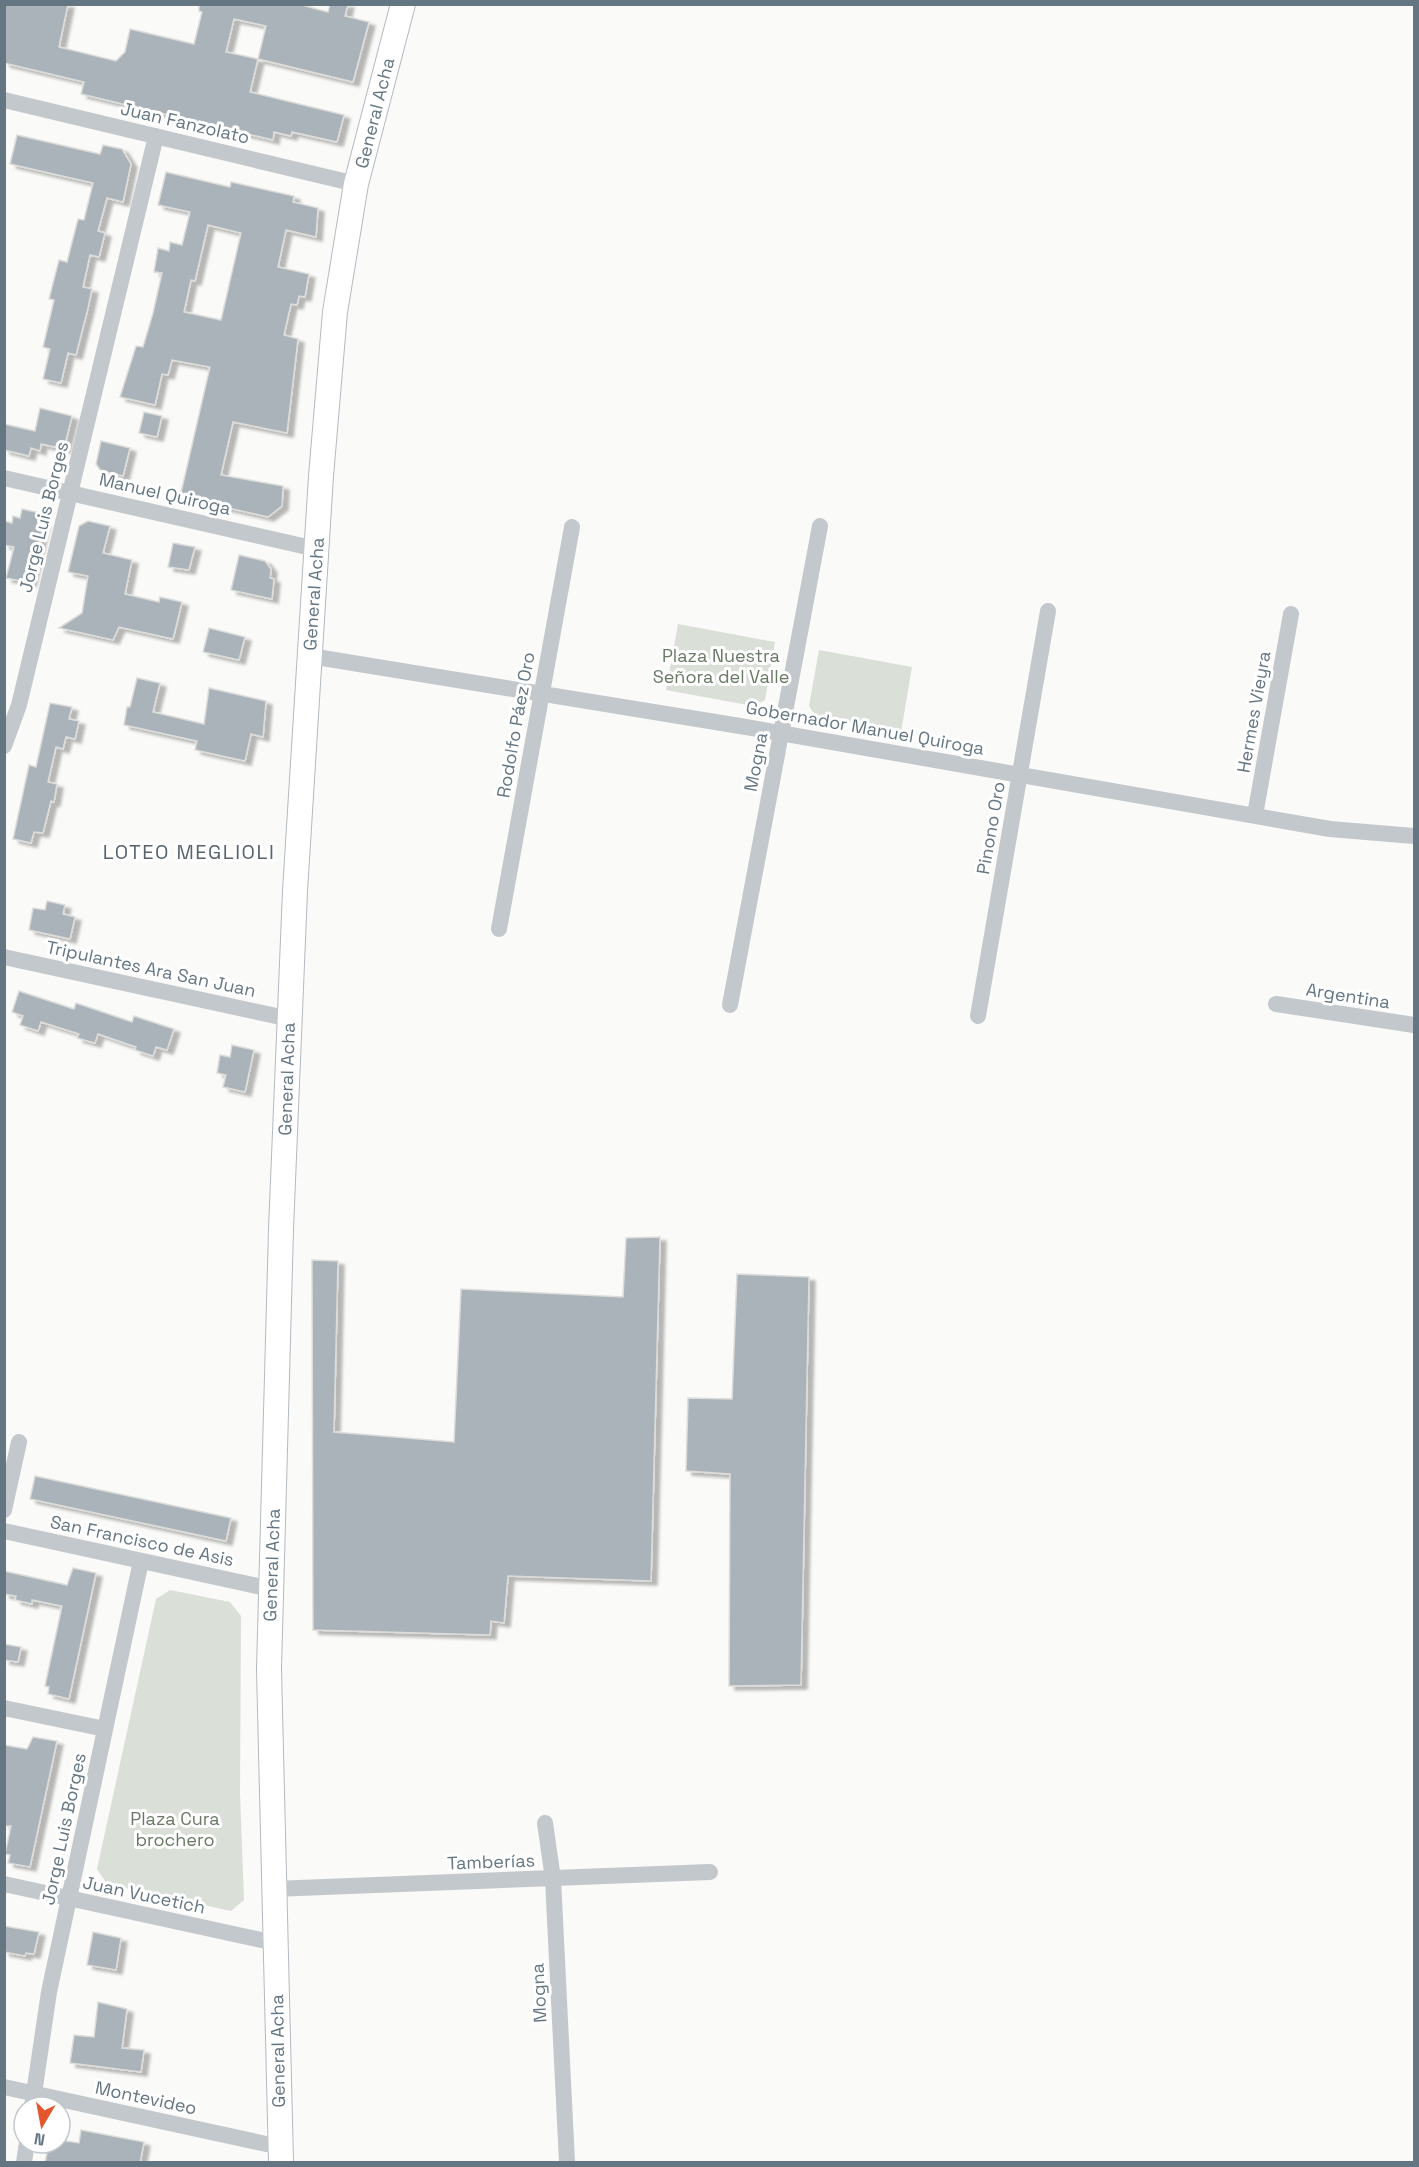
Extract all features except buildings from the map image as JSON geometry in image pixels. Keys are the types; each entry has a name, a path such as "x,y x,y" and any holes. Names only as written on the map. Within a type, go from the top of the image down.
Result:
{"main road":[{"name":"General Acha","path":"280,2155 269,1669 290,1019 316,549 335,312 356,184 403,4"}],"street":[{"name":"Juan Fanzolato","path":"4,100 356,184"},
{"name":"Jorge Luis Borges","path":"4,746 19,705 156,136"},
{"name":"Manuel Quiroga","path":"4,478 316,549"},
{"name":"Mogna","path":"730,1005 820,526"},
{"name":"Rodolfo Páez Oro","path":"500,929 572,527"},
{"name":"Pinono Oro","path":"978,1016 1048,611"},
{"name":"Hermes Vieyra","path":"1255,816 1291,615"},
{"name":"Gobernador Manuel Quiroga","path":"310,656 781,733 1330,829 1414,836"},
{"name":"Tripulantes Ara San Juan","path":"4,957 290,1019"},
{"name":"Argentina","path":"1276,1004 1414,1025"},
{"path":"4,1510 20,1442"},
{"name":"San Francisco de Asis","path":"4,1531 271,1589"},
{"name":"Jorge Luis Borges","path":"34,2095 49,1992 141,1560"},
{"path":"4,1708 105,1729"},
{"name":"Mogna","path":"545,1823 553,1879 567,2163"},
{"name":"Tamberías","path":"273,1889 710,1872"},
{"name":"Juan Vucetich","path":"4,1884 275,1943"},
{"name":"Montevideo","path":"4,2087 22,2095"},
{"name":"Montevideo","path":"72,2109 280,2155"}],"green space":[{"name":"Plaza Nuestra Señora del Valle","path":"678,624 775,642 765,700 753,706 666,690"},
{"path":"819,650 912,667 901,732 816,717 809,706"},
{"name":"Plaza Cura brochero","path":"170,1590 230,1602 241,1616 240,1793 244,1900 231,1911 107,1884 97,1869 156,1599"}],"district":[{"name":"LOTEO MEGLIOLI","path":"189,852"}]}
